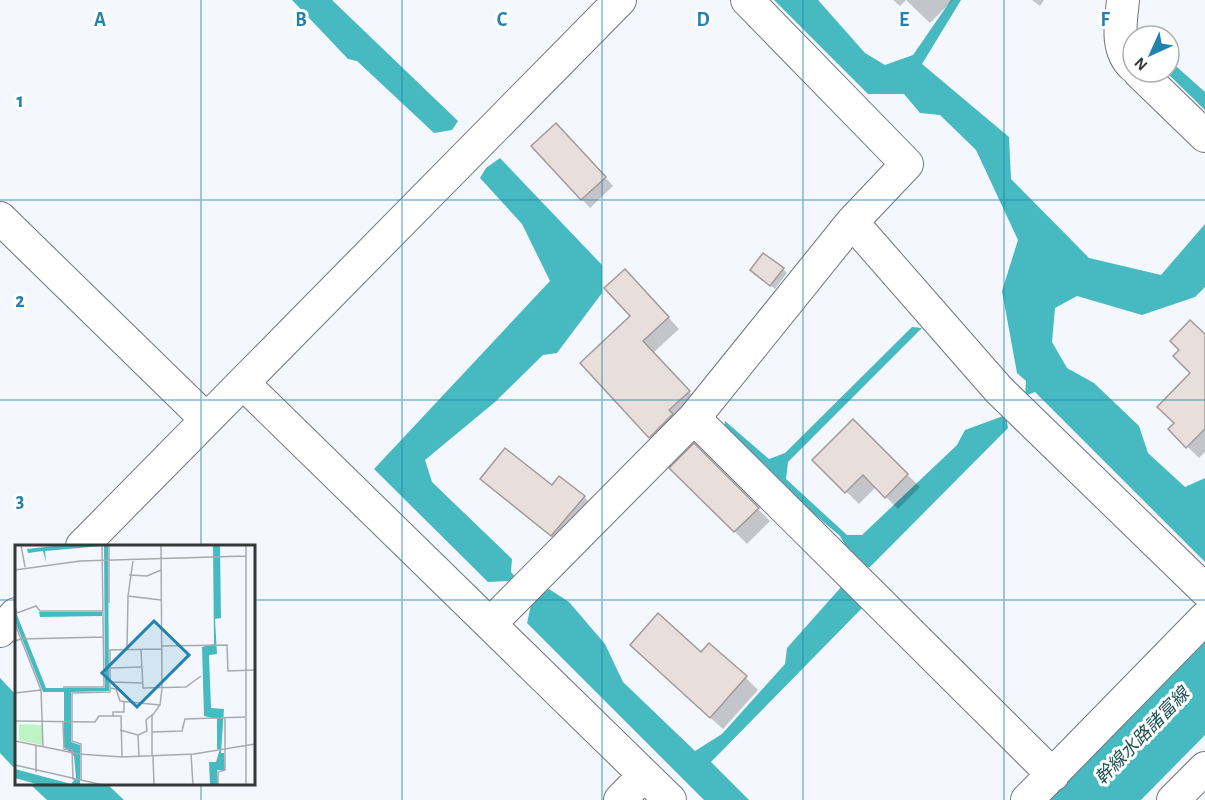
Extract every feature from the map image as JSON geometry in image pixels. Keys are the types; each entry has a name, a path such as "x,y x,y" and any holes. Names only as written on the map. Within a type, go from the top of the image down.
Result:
{"street":[{"path":"83,545 620,0"},
{"path":"490,624 694,418 852,222 907,164 747,0"},
{"path":"1121,24 1123,0"},
{"path":"1121,26 1121,42"},
{"path":"1151,84 1205,136"},
{"path":"0,218 206,419"},
{"path":"852,222 999,390 1205,590"},
{"path":"244,384 670,800"},
{"path":"694,418 1053,775"},
{"path":"0,631 15,615"},
{"path":"1027,800 1205,618"},
{"path":"1173,800 1205,768"},
{"path":"620,800 644,775"}],"water":[{"path":"292,0 332,0 458,121 452,130 434,133 357,61 348,59"},
{"path":"774,0 818,0 865,53 885,65 913,55 951,0 961,0 922,64 1009,137 1011,179 1089,258 1161,275 1205,224 1205,287 1195,297 1142,315 1077,296 1055,308 1052,342 1067,368 1094,383 1139,426 1148,453 1185,487 1205,478 1205,562 1035,392 1025,396 1026,381 1017,373 1002,291 1018,240 976,150 940,115 920,113 904,94 868,94"},
{"path":"1181,71 1205,92 1205,110 1178,84 1181,84"},
{"path":"500,158 602,265 602,293 557,353 543,355 495,402 425,460 432,482 512,559 511,572 535,600 549,589 569,602 605,644 623,682 695,751 722,734 785,664 787,648 842,586 867,603 711,762 749,800 704,800 527,623 531,605 509,581 488,582 374,469 550,281 522,224 480,178 486,168"},
{"path":"912,327 922,328 788,462 786,479 847,535 862,535 957,445 965,430 1006,415 1008,428 870,567 857,567 840,536 782,487 724,429 725,421 769,459 785,453"},
{"name":"幹線水路諸富線","path":"1205,636 1205,735 1141,800 1041,800"},
{"path":"0,678 15,694 15,769 0,753"},
{"path":"31,785 108,785 124,800 47,800"}],"building":[{"path":"556,123 606,177 581,200 531,146"},
{"path":"763,253 784,268 770,286 750,270"},
{"path":"625,269 669,317 643,341 690,391 669,410 673,414 649,438 580,363 630,316 604,288"},
{"path":"1190,320 1205,334 1205,429 1186,448 1168,429 1174,423 1157,407 1190,373 1173,356 1179,350 1170,341"},
{"path":"853,419 908,474 885,498 863,475 845,493 812,460"},
{"path":"694,443 759,508 734,532 669,468"},
{"path":"505,448 552,485 559,476 585,496 551,536 480,479"},
{"path":"658,613 701,652 709,643 747,676 710,718 630,645"}]}
